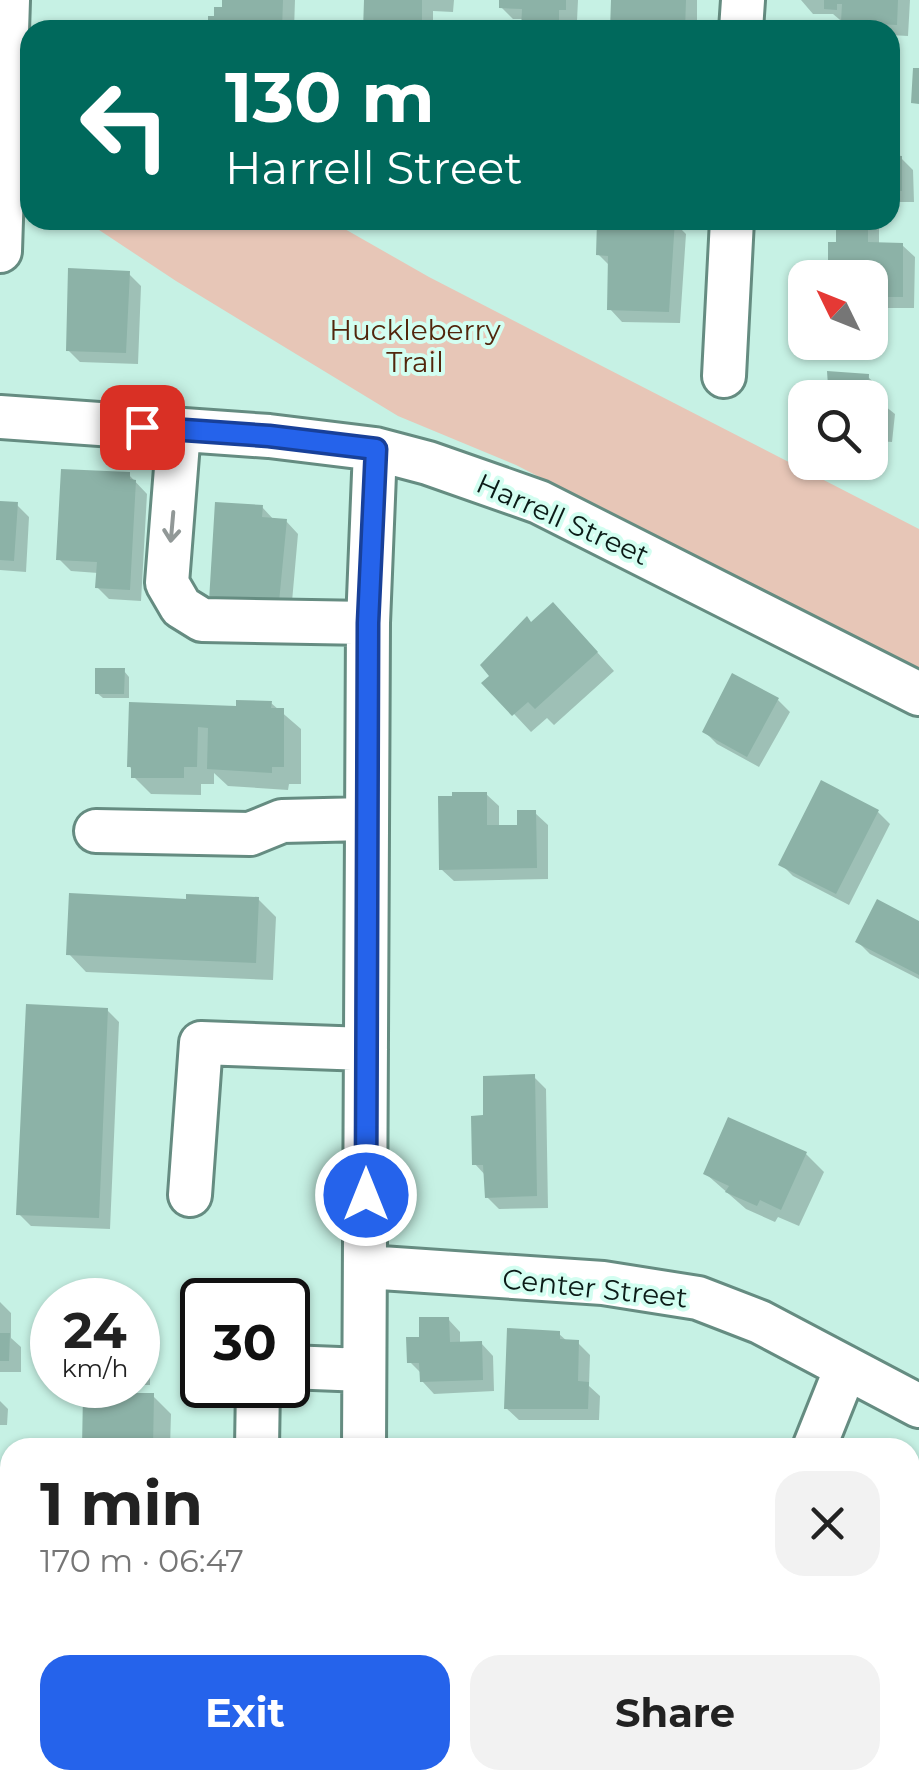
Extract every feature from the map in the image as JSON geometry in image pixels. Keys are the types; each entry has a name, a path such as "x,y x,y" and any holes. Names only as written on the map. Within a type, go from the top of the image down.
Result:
{"street":[{"path":"0,251 8,0"},
{"path":"724,376 731,230"},
{"name":"Harrell Street","path":"0,417 376,449 428,463 539,502 919,694"},
{"path":"179,430 168,583 181,606 202,620 368,623"},
{"path":"364,1438 368,623 376,449"},
{"path":"96,831 250,834 282,821 366,820"},
{"path":"190,1195 201,1043 366,1049"},
{"name":"Center Street","path":"366,1268 603,1284 698,1298 760,1322 919,1406"},
{"path":"310,1368 364,1370"},
{"path":"818,1438 846,1368"},
{"path":"256,1438 257,1408"}],"green space":[{"name":"Huckleberry Trail","path":"99,230 347,230 429,277 788,462 788,480 824,480 919,529 919,672 516,465 398,416"}],"building":[{"path":"222,0 283,0 282,20 208,20 208,16 214,16 214,7 222,7"},
{"path":"364,0 422,0 422,20 363,20"},
{"path":"499,0 566,0 566,10 559,10 559,20 521,20 522,9 499,8"},
{"path":"611,0 686,0 685,20 610,20"},
{"path":"824,0 898,0 897,20 841,20 842,4 837,4 837,10 824,9"},
{"path":"913,68 919,68 919,104 911,103"},
{"path":"900,156 902,156 900,191"},
{"path":"597,230 674,230 669,312 607,310 608,256 596,255"},
{"path":"836,230 868,230 868,242 903,243 903,297 888,297 888,260 828,260 828,242 836,242"},
{"path":"68,268 130,271 126,353 66,351"},
{"path":"827,371 869,374 869,380 828,380"},
{"path":"61,469 130,472 130,479 136,480 130,590 95,588 97,562 56,560"},
{"path":"0,501 18,502 14,561 0,560"},
{"path":"215,502 263,505 262,517 287,519 279,602 209,601"},
{"path":"553,602 598,652 535,709 528,702 512,716 481,683 489,676 480,665 527,616 531,622"},
{"path":"95,668 125,668 124,694 95,694"},
{"path":"732,673 779,698 747,757 702,732"},
{"path":"236,700 272,701 271,708 284,708 284,767 272,767 272,773 207,769 208,728 198,727 197,767 184,767 184,778 131,778 131,767 127,767 129,702 236,706"},
{"path":"821,780 879,810 836,894 778,865"},
{"path":"452,792 487,792 487,825 517,825 517,810 536,810 537,868 439,870 438,796 452,796"},
{"path":"69,893 186,899 186,894 259,897 256,963 66,955"},
{"path":"877,899 919,921 919,975 855,942"},
{"path":"26,1004 108,1008 99,1218 16,1215"},
{"path":"535,1074 537,1196 485,1198 483,1165 472,1165 471,1116 483,1115 483,1076"},
{"path":"728,1117 807,1152 781,1210 760,1200 757,1206 725,1192 729,1186 703,1174"},
{"path":"419,1317 449,1317 450,1342 482,1341 483,1380 420,1382 419,1363 407,1363 406,1337 419,1337"},
{"path":"507,1328 560,1331 560,1339 579,1340 578,1381 589,1382 588,1409 504,1409"},
{"path":"0,1333 10,1333 9,1361 0,1361"},
{"path":"83,1408 154,1408 153,1438 82,1438"}],"route":[{"path":"142,427 376,449 368,623 366,1195"}]}
